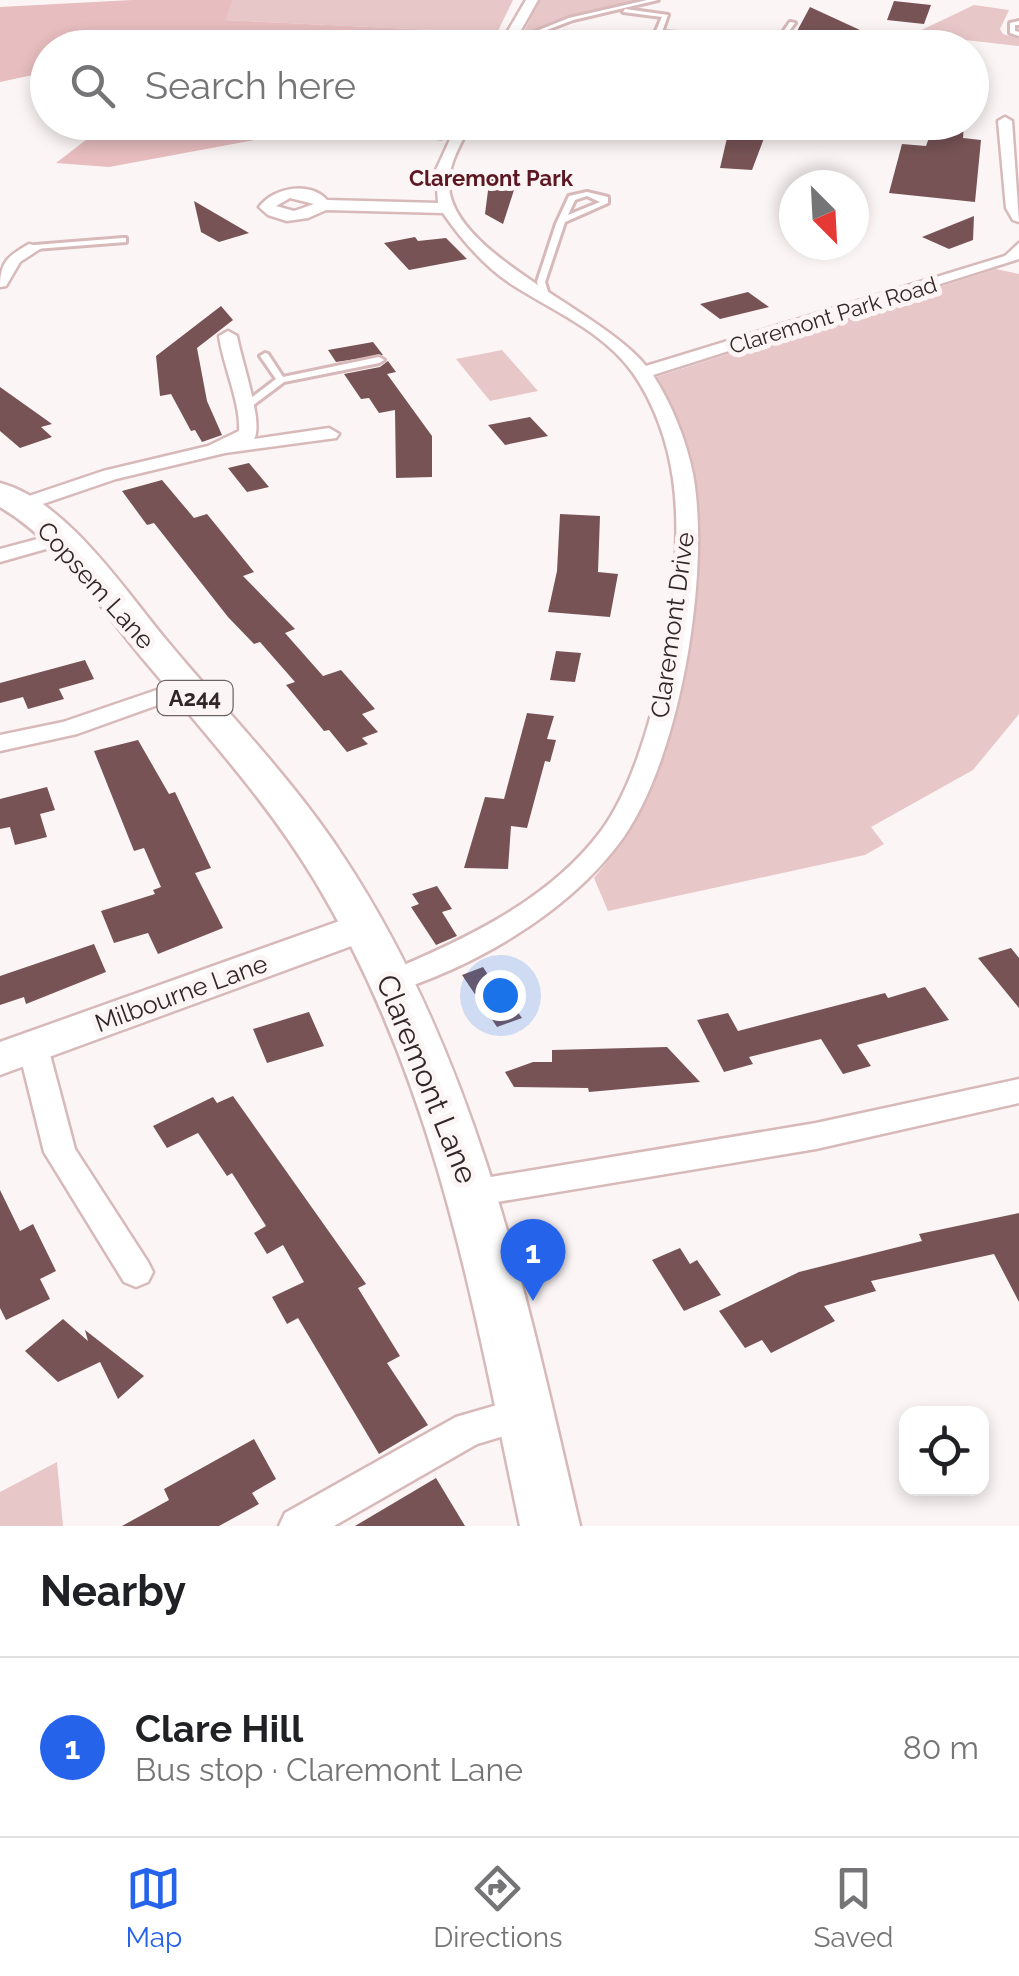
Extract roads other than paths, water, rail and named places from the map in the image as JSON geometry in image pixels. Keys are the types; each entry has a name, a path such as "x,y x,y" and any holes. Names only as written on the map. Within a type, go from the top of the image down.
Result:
{"main road":[{"name":"Copsem Lane","path":"10,499 60,539 303,828 362,927"},
{"name":"Claremont Lane","path":"362,927 430,1072 473,1193 550,1526"}],"street":[{"path":"515,30 532,0"},
{"path":"1005,121 1014,208 1019,217"},
{"path":"322,205 448,208 440,177 457,140"},
{"name":"Claremont Drive","path":"390,982 468,950 514,924 568,882 620,824 648,762 668,684 686,562 688,524 681,462 642,374 616,344 486,255 448,208"},
{"path":"0,282 14,258 35,247"},
{"name":"Claremont Park Road","path":"642,374 1011,260 1019,248"},
{"path":"214,450 248,434 228,336"},
{"path":"10,499 214,450 329,434"},
{"path":"0,556 60,539"},
{"path":"0,742 68,729 186,687"},
{"name":"Milbourne Lane","path":"16,1053 362,927"},
{"path":"16,1053 60,1152 136,1272"},
{"path":"473,1193 713,1153 965,1105 1019,1090"},
{"path":"298,1526 468,1429 524,1414"}],"lane":[{"path":"541,30 655,0"},
{"path":"611,10 666,16 660,30"},
{"path":"787,30 792,23"},
{"path":"1019,23 1012,24 1012,32 1019,34"},
{"path":"551,26 569,30"},
{"path":"545,296 541,282 562,220 572,198 586,194 605,198 604,202 562,220"},
{"path":"35,247 123,240"},
{"path":"264,356 281,380"},
{"path":"245,407 281,380 379,360"}],"place":[{"name":"Clare Hill","path":"533,1301"}],"district":[{"name":"Claremont Park","path":"491,178"}]}
